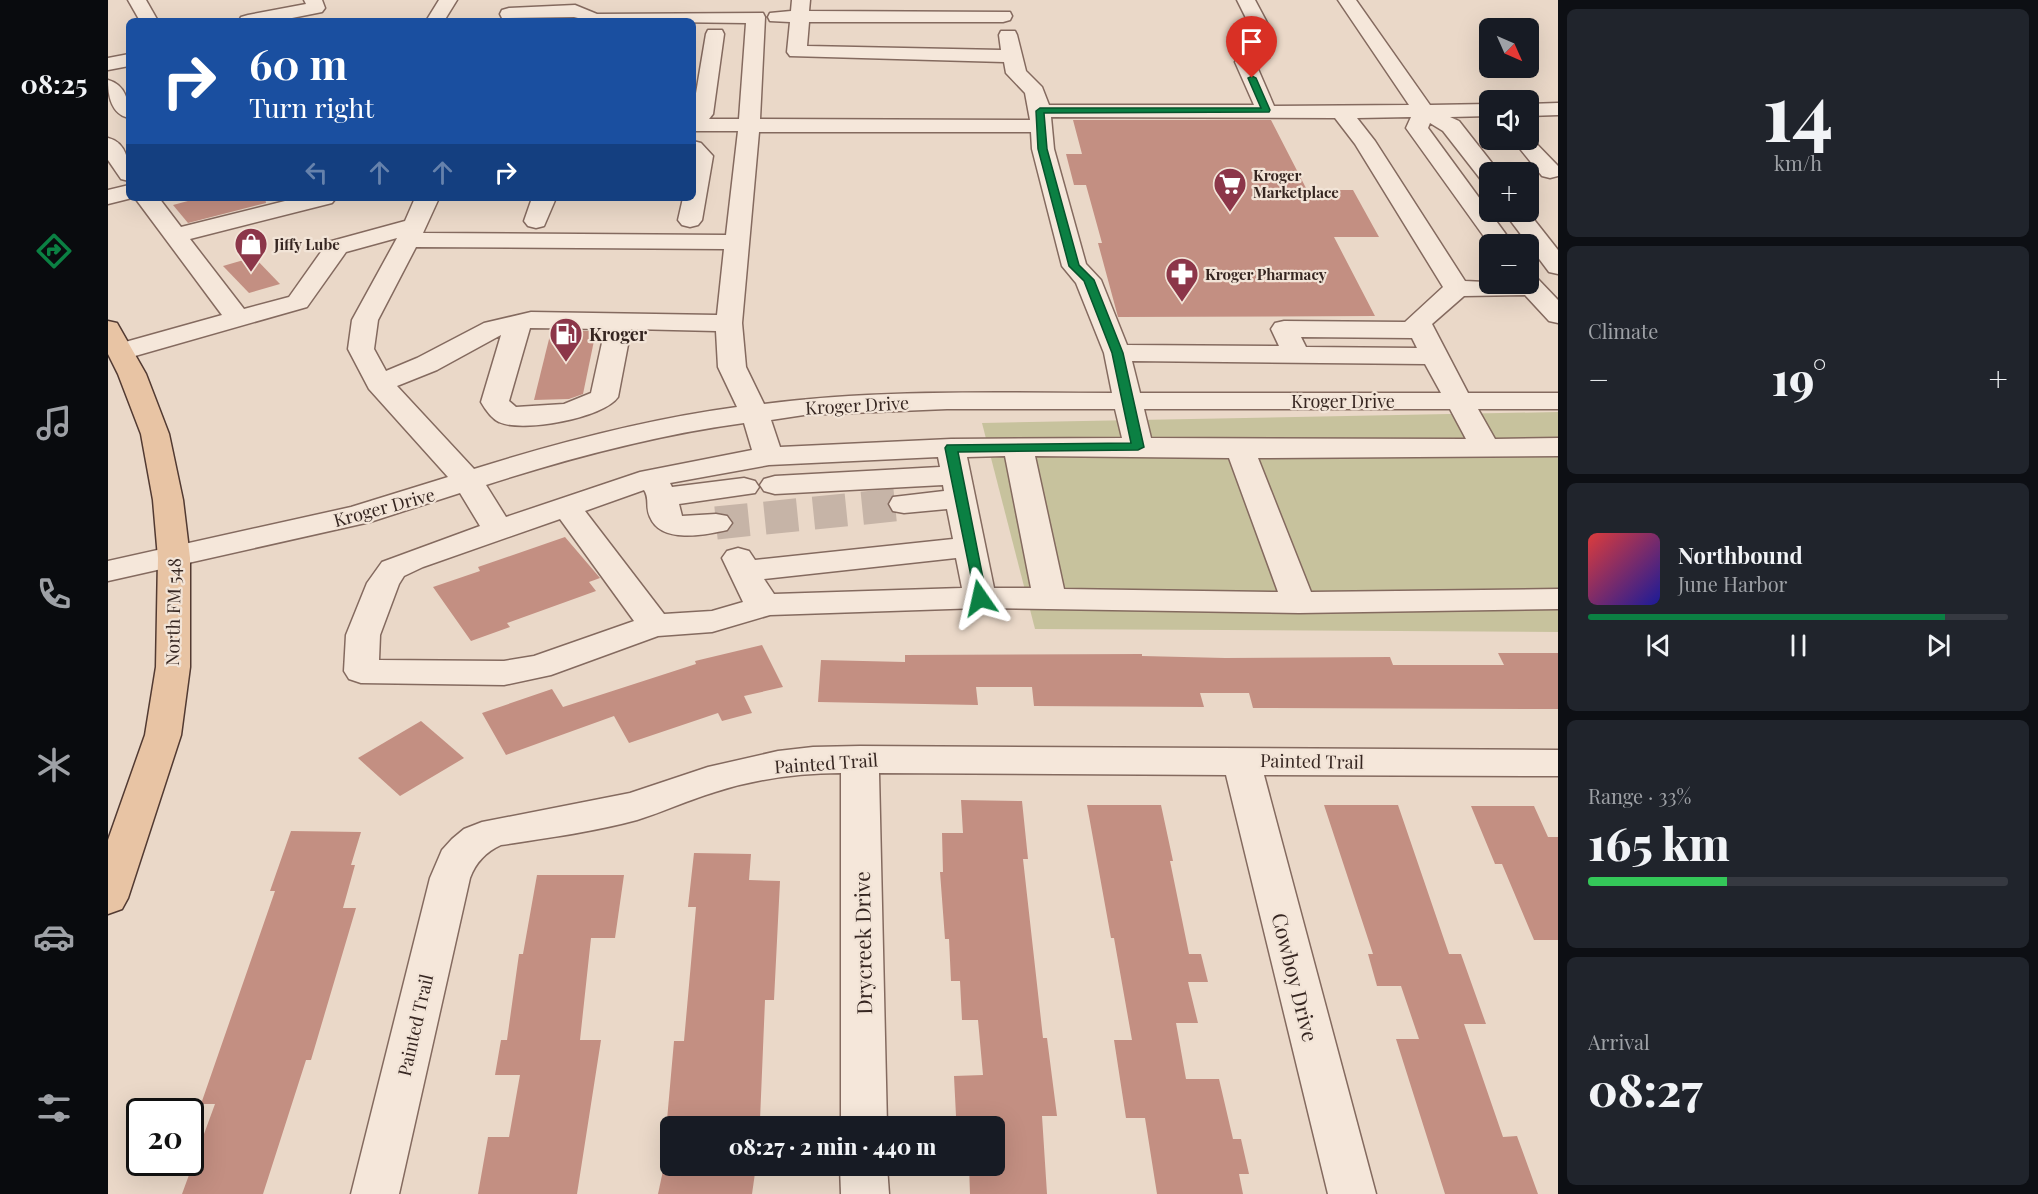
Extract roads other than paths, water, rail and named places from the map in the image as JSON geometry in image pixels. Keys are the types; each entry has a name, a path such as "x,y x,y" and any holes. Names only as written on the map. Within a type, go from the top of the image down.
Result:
{"main road":[{"name":"North FM 548","path":"109,893 163,735 173,667 174,558 168,500 155,434 115,341"}],"street":[{"path":"137,0 147,18"},
{"path":"437,18 448,0"},
{"path":"1246,0 1264,28 1264,38 1245,62 1266,110"},
{"path":"1347,0 1424,111 1451,126 1479,162"},
{"path":"801,8 797,52 1012,56"},
{"path":"515,13 535,18 574,18 597,14 757,17 801,8 1002,8 1016,73 1035,91 1043,149 1074,266 1088,280 1117,353 1138,447"},
{"path":"266,18 314,10"},
{"path":"721,17 696,117 749,119 1040,118 1266,110 1341,112 1479,110"},
{"path":"696,32 721,17"},
{"path":"719,224 749,119 757,17"},
{"path":"108,48 126,45"},
{"path":"108,64 126,61"},
{"path":"108,86 126,108"},
{"path":"1539,110 1558,110"},
{"path":"1424,111 1417,128 1493,234"},
{"path":"1341,112 1364,141 1457,289"},
{"path":"108,130 126,126"},
{"path":"108,146 126,170"},
{"path":"1533,150 1555,174"},
{"path":"696,151 702,156 719,224 732,367 754,412 772,470"},
{"path":"108,197 126,197"},
{"path":"149,201 238,319"},
{"path":"175,236 312,201"},
{"path":"426,201 365,320 361,349 379,383 469,482 498,530"},
{"path":"533,231 543,201"},
{"path":"1524,222 1558,267"},
{"path":"115,341 238,319 298,302 336,247 410,233 719,224"},
{"path":"533,231 719,224"},
{"path":"1479,288 1457,289 1418,321 1434,356 1485,447"},
{"path":"1538,294 1558,315"},
{"path":"379,383 427,364 493,329 531,320 729,323"},
{"path":"518,323 495,402 508,416 561,415 586,407 604,397 620,321"},
{"path":"1296,354 1284,329 1422,330"},
{"path":"1117,353 1434,356"},
{"name":"Kroger Drive","path":"108,571 359,515 604,440 754,412 891,402 1558,401"},
{"path":"1018,447 1049,598"},
{"path":"904,504 956,474 1018,447 1240,449 1558,447"},
{"path":"1240,449 1299,603"},
{"path":"956,474 772,470 658,487 566,507 412,560 393,569 383,583 363,634 361,671 504,673 539,667 655,625 695,625 729,619 766,605 980,598 1299,603 1558,599"},
{"path":"956,474 980,598"},
{"path":"658,487 744,487"},
{"path":"658,487 662,510 667,520 725,544 970,547"},
{"path":"566,507 655,625"},
{"path":"725,544 756,596 766,605"},
{"name":"Drycreek Drive","path":"860,759 864,1116"},
{"name":"Painted Trail","path":"375,1194 450,878 456,861 466,849 478,839 496,832 613,812 708,780 813,760 1558,763"},
{"name":"Cowboy Drive","path":"1241,760 1352,1194"},
{"path":"864,1176 865,1194"}],"tunnel":[{"path":"716,523 904,504"}],"place":[{"name":"Kroger Marketplace","path":"1230,213"},
{"name":"Jiffy Lube","path":"251,273"},
{"name":"Kroger Pharmacy","path":"1182,303"},
{"name":"Kroger","path":"566,363"}]}
